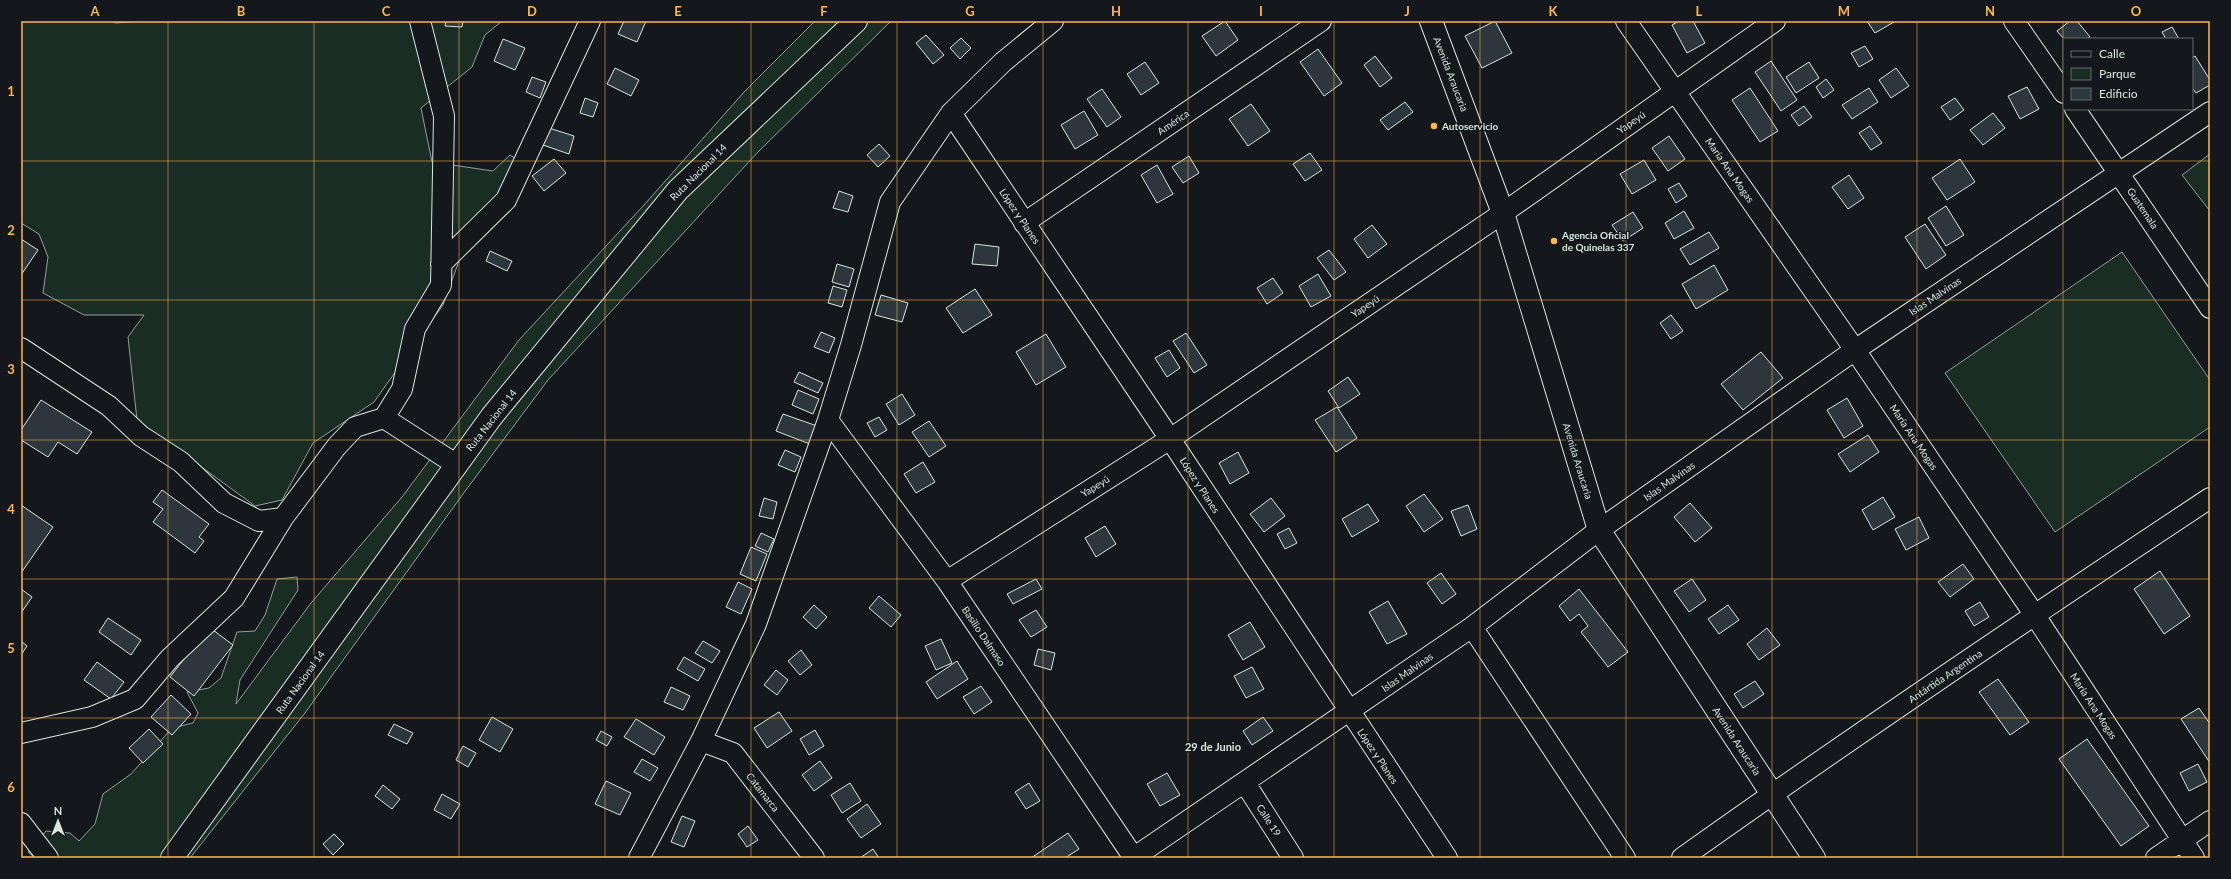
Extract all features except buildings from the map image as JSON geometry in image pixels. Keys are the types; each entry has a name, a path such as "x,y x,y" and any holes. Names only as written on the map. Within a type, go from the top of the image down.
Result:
{"main road":[{"name":"Ruta Nacional 14","path":"172,858 492,416 678,190 856,21"},
{"name":"Avenida Araucaria","path":"1431,21 1503,213 1599,530 1814,858"}],"street":[{"path":"21,734 92,717 135,699 170,658 234,598 283,518 336,446 355,428 384,418 402,389 415,329 441,285 444,116 420,21"},
{"path":"441,264 506,200 590,21"},
{"path":"639,858 701,741 756,624 828,420 851,345 890,202 951,113 1003,62 1053,21"},
{"name":"América","path":"1024,223 1321,21"},
{"name":"María Ana Mogas","path":"1626,21 1676,90 1855,350 2034,614 2194,858"},
{"name":"Yapeyú","path":"947,581 1170,439 1503,213 1775,21"},
{"path":"2014,21 2063,92"},
{"name":"Guatemala","path":"2076,110 2120,173 2210,308"},
{"name":"Islas Malvinas","path":"1133,858 1472,627 1599,530 1855,350 2210,112"},
{"name":"López y Planes","path":"951,113 1170,439 1348,712 1447,858"},
{"path":"21,348 109,406 141,436 181,462 224,503 259,521 283,518"},
{"path":"384,418 457,464"},
{"name":"Basilio Dalmaso","path":"828,420 947,581 1133,858"},
{"name":"Antártida Argentina","path":"1682,858 1772,794 2034,614 2210,498"},
{"path":"1472,627 1625,858"},
{"name":"Catamarca","path":"719,704 721,728 733,753 814,858"},
{"path":"701,741 733,753"},
{"name":"Calle 19","path":"1245,783 1293,858"},
{"path":"2156,858 2210,821"},
{"path":"21,823 48,858"}],"green space":[{"path":"21,21 114,21 115,23 142,21 502,21 485,35 472,67 421,108 432,162 493,171 510,155 526,165 471,228 443,305 374,402 313,443 282,500 255,506 137,420 128,337 144,315 84,315 43,293 48,257 39,234 21,223"},
{"path":"815,21 891,21 757,153 548,380 463,494 305,713 190,858 35,858 28,852 46,831 70,833 79,841 95,824 103,794 131,774 172,728 193,723 198,713 187,692 209,688 221,678 237,632 255,631 265,615 277,579 297,577 298,590 240,680 236,704 311,603 402,497 519,340 644,205 745,91"},
{"path":"2210,154 2210,211 2182,175"},
{"path":"2122,252 2210,380 2210,427 2055,532 1945,373"}],"place":[{"name":"Autoservicio","path":"1434,126"},
{"name":"Agencia Oficial de Quinelas 337","path":"1554,241"}],"district":[{"name":"29 de Junio","path":"1213,747"}]}
